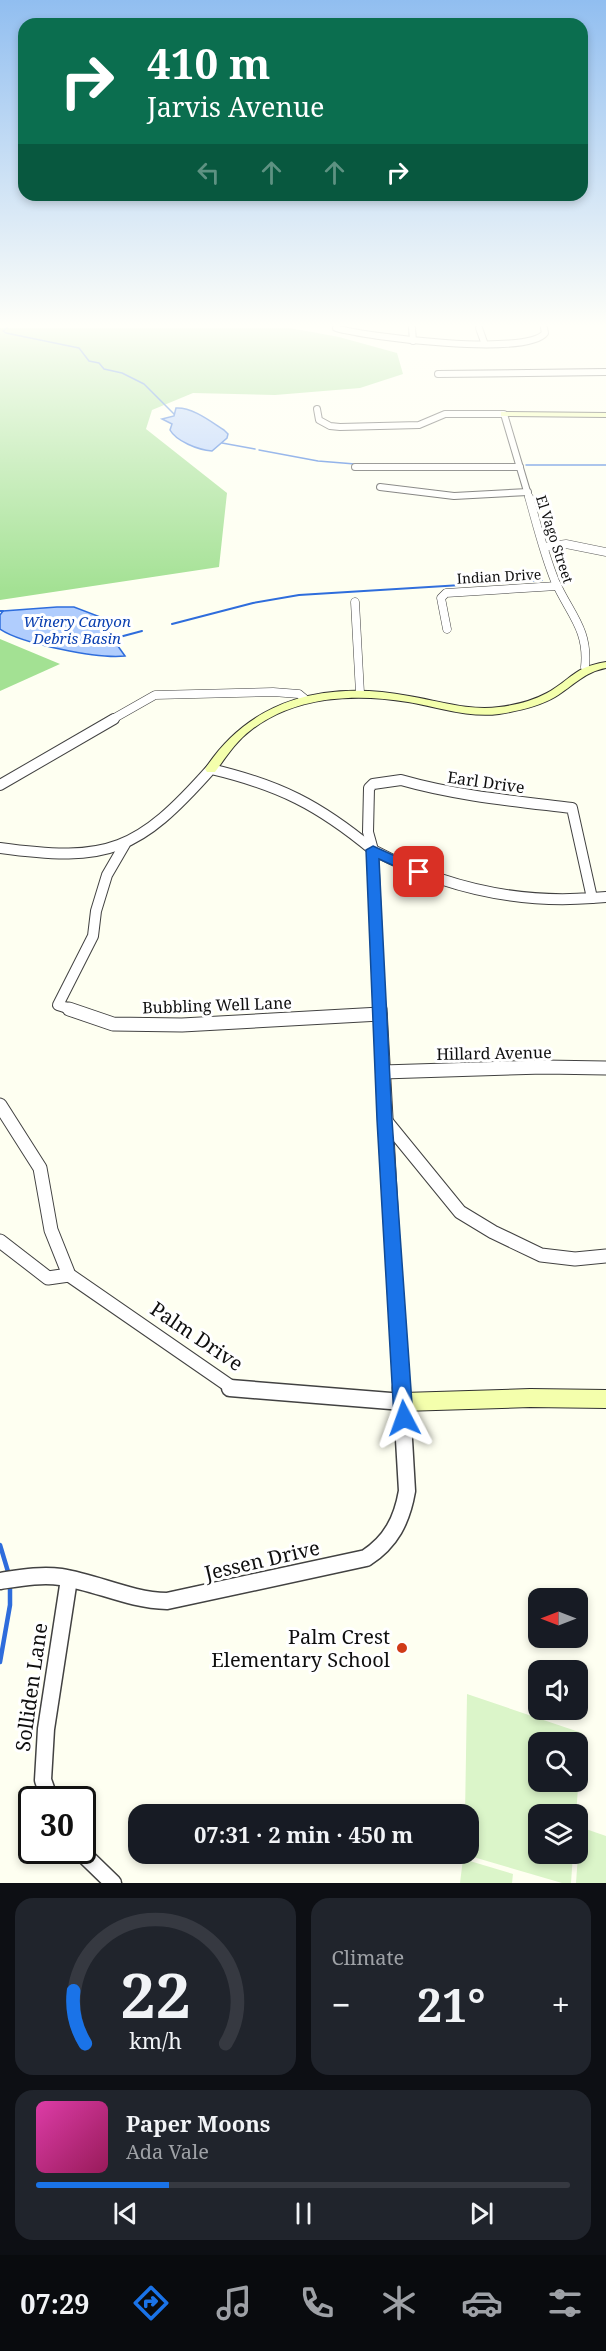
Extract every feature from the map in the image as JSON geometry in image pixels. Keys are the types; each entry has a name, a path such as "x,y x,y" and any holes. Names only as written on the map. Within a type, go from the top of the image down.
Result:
{"street":[{"path":"317,416 323,424 340,427 405,426 423,424 441,416"},
{"name":"El Vago Street","path":"505,416 557,586 581,626 588,651 585,667"},
{"path":"355,467 520,467"},
{"path":"380,487 454,496 528,492"},
{"path":"544,547 566,544 606,552"},
{"name":"Indian Drive","path":"447,629 441,598 446,593 557,586"},
{"path":"355,602 360,693"},
{"path":"0,848 51,853 111,849 125,844 183,801 242,729 278,709 305,699 360,693 471,710 492,711 539,701 557,691 585,667 606,665"},
{"path":"0,785 155,695 273,692 298,694 305,699"},
{"path":"211,769 267,783 295,794 321,808 373,850 447,883 488,893 552,900 606,897"},
{"name":"Earl Drive","path":"373,850 368,832 368,794 373,784 388,780 401,780 436,790 476,797 572,808 592,899"},
{"name":"Bubbling Well Lane","path":"125,844 107,875 96,911 93,936 58,1005 113,1024 182,1025 380,1014"},
{"name":"Jessen Drive","path":"0,1581 35,1576 69,1579 126,1597 170,1602 366,1558 381,1549 404,1512 407,1491 403,1402 385,1120 373,850"},
{"name":"Hillard Avenue","path":"383,1072 544,1067 606,1068"},
{"path":"0,1105 40,1168 51,1230 69,1275 48,1278 0,1241"},
{"path":"385,1120 460,1212 493,1232 542,1255 576,1259 606,1257"},
{"name":"Palm Drive","path":"69,1275 232,1389 403,1402 530,1398 606,1399"},
{"name":"Solliden Lane","path":"45,1786 43,1780 46,1729 69,1579"},
{"path":"93,1864 113,1883"}],"green space":[{"path":"0,416 150,416 146,429 227,493 219,567 0,600"},
{"path":"0,639 60,664 0,691"},
{"path":"467,1694 528,1715 528,1720 544,1720 579,1732 528,1732 528,1792 578,1792 577,1804 528,1804 528,1864 572,1864 571,1883 562,1883 479,1859 479,1804 465,1804"},
{"path":"588,1830 606,1836 606,1883 576,1883 577,1864 588,1864"},
{"path":"462,1864 479,1864 513,1874 512,1883 460,1883"}],"water":[{"path":"174,416 202,416 224,430 228,434 227,438 212,451 194,447 173,434 170,430 172,424 162,419"},
{"name":"Winery Canyon Debris Basin","path":"74,607 103,618 110,635 125,656 98,655 42,645 0,629 0,615 3,611"}],"waterway":[{"path":"222,443 255,449"},
{"path":"259,450 318,461 355,464"},
{"path":"526,465 606,465"},
{"path":"172,624 253,603 299,595 542,580"},
{"path":"112,639 142,631"},
{"path":"0,1545 9,1575"},
{"path":"0,1662 10,1605 10,1584"}],"place":[{"name":"Palm Crest Elementary School","path":"402,1648"}],"route":[{"path":"404,1418 385,1120 373,850 419,872"}]}
